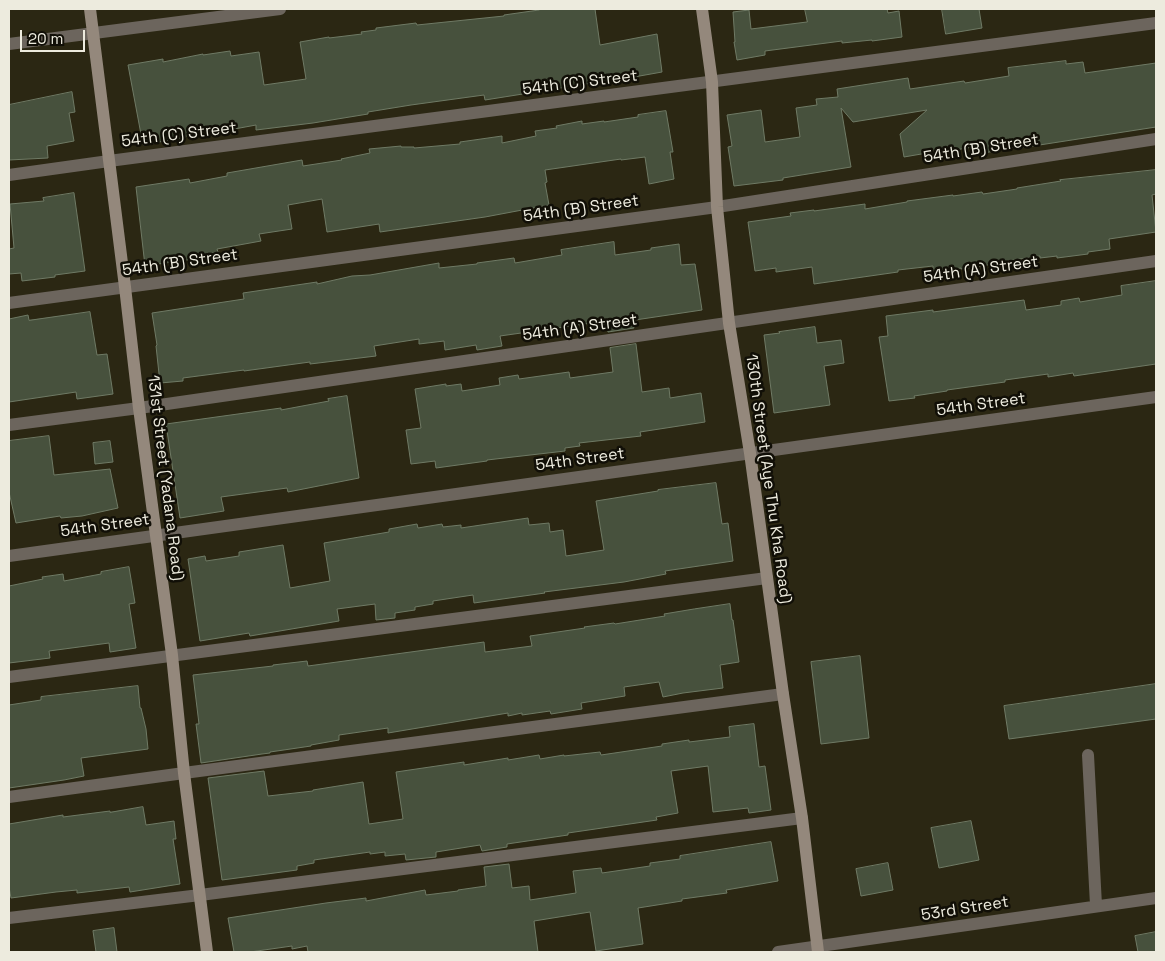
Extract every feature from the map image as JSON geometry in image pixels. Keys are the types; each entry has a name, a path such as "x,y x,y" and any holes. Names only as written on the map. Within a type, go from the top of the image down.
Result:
{"street":[{"name":"131st Street (Yadana Road)","path":"90,9 155,536 172,655 184,773 208,952"},
{"path":"9,44 280,9"},
{"name":"130th Street (Aye Thu Kha Road)","path":"702,9 712,82 717,206 729,323 750,453 802,818 818,950"},
{"name":"54th (C) Street","path":"9,175 109,160 1156,23"},
{"name":"54th (B) Street","path":"9,303 717,206 1156,139"},
{"name":"54th (A) Street","path":"9,425 139,408 1156,261"},
{"name":"54th Street","path":"9,556 1156,397"},
{"path":"9,677 767,578"},
{"path":"9,797 783,694"},
{"path":"1088,755 1096,906"},
{"path":"9,918 802,818"},
{"name":"53rd Street","path":"778,952 818,950 1156,898"}],"building":[{"path":"539,9 595,9 600,45 657,34 662,72 485,100 484,95 411,105 313,123 256,130 256,125 229,130 228,127 143,145 128,65 163,59 163,62 230,51 231,56 259,52 264,85 306,79 300,42 362,34 361,32 376,30 376,28 504,16"},
{"path":"805,9 887,9 888,13 899,11 902,37 842,43 842,41 765,51 765,55 737,60 733,12 749,10 751,29 807,22"},
{"path":"942,9 979,9 982,28 946,34"},
{"path":"1066,61 1066,64 1083,62 1085,73 1156,63 1156,127 1020,148 1020,146 979,154 978,146 904,157 900,134 927,110 853,122 841,108 851,167 783,178 783,180 734,186 728,147 732,146 727,115 761,110 765,142 800,137 796,108 817,105 816,99 838,97 837,89 908,78 910,89 964,81 965,83 1009,76 1008,68"},
{"path":"72,92 75,112 69,113 74,141 47,146 48,158 9,160 9,105"},
{"path":"666,111 673,152 670,152 674,179 649,184 645,157 545,170 549,205 485,217 380,232 379,224 327,232 322,199 288,205 292,229 259,234 261,241 217,249 218,252 200,255 200,258 145,266 136,187 189,179 190,183 227,176 227,173 302,160 303,166 342,160 370,153 369,149 460,144 460,142 502,136 502,143 536,136 535,131 557,128 556,126 582,121 582,124 604,122"},
{"path":"1156,170 1156,194 1152,195 1156,232 1109,239 1110,249 1057,258 1057,256 1040,258 1040,256 961,269 933,271 933,266 898,270 898,272 814,284 812,267 776,272 776,268 755,271 748,222 791,216 790,213 865,204 865,209 907,201 1017,189 1060,180"},
{"path":"74,193 85,271 22,281 21,273 9,274 9,249 14,248 10,204 44,201 43,198"},
{"path":"614,242 615,255 679,244 681,265 695,264 702,310 635,320 633,322 634,328 608,332 607,324 600,325 599,322 500,336 502,346 477,350 476,345 445,350 444,341 419,344 419,339 374,346 376,356 244,370 183,378 183,381 160,383 152,313 244,299 243,293 317,282 317,284 352,276 370,275 439,263 439,268 514,258 515,263 562,255 561,250"},
{"path":"1156,281 1156,364 1074,376 1073,373 1048,377 1048,374 889,401 879,337 888,336 886,316 1024,300 1026,310 1061,305 1061,301 1079,298 1080,302 1122,295 1121,286"},
{"path":"90,312 97,355 107,354 113,394 77,399 76,392 9,402 9,319 28,315 29,320"},
{"path":"815,327 817,343 841,340 844,363 824,366 830,405 774,413 764,335"},
{"path":"636,344 642,392 669,388 670,398 701,393 705,422 640,432 641,436 579,443 580,446 565,448 565,451 436,468 435,461 411,464 406,430 421,428 415,389 446,384 446,386 461,384 462,391 500,385 499,378 518,375 519,379 569,372 570,378 613,372 610,348"},
{"path":"347,396 359,478 288,492 287,488 221,497 224,511 180,518 166,424 281,408 281,410"},
{"path":"49,436 54,475 110,469 118,508 82,516 61,518 60,516 16,523 9,492 9,441"},
{"path":"110,441 113,462 95,464 93,443"},
{"path":"716,483 722,524 728,523 733,561 665,571 666,574 624,582 474,603 473,595 433,601 433,604 415,607 415,610 395,613 395,618 376,620 375,604 337,609 339,621 250,636 249,633 200,641 188,559 205,556 206,561 239,556 239,552 283,545 290,588 330,581 324,543 389,532 389,529 417,524 418,528 442,524 443,527 461,525 461,528 528,518 529,525 549,523 550,532 563,530 566,556 604,550 596,501 658,490"},
{"path":"129,567 135,603 129,604 136,648 110,652 109,643 49,651 50,658 9,663 9,586 43,579 42,577 63,574 64,581"},
{"path":"730,604 739,662 720,665 723,688 663,697 659,682 624,687 625,696 581,703 582,709 551,714 550,711 508,716 508,713 388,733 388,728 339,735 339,740 311,746 201,763 196,724 199,724 193,675 307,661 308,666 484,642 485,652 532,646 530,636 665,616 664,614"},
{"path":"860,656 869,738 821,744 811,662"},
{"path":"1156,684 1156,719 1009,739 1004,706"},
{"path":"138,686 148,749 81,758 84,776 9,788 9,705 41,700 41,697"},
{"path":"754,724 759,767 765,766 771,810 749,813 748,808 713,812 708,766 671,771 678,813 656,817 657,820 568,833 568,835 507,844 507,847 482,851 480,845 436,852 436,857 406,860 405,854 385,856 385,852 370,854 370,852 314,860 314,863 297,866 297,870 222,880 208,778 264,771 268,796 313,791 363,782 369,824 403,819 396,772 464,762 464,765 539,755 540,759 600,752 601,755 689,740 689,742 730,737 729,727"},
{"path":"143,807 146,825 174,821 176,839 173,839 180,884 130,892 129,887 77,893 77,890 11,898 9,887 9,824 63,815 63,817"},
{"path":"971,821 979,860 939,868 931,828"},
{"path":"771,842 778,881 726,890 727,893 682,899 682,901 638,908 643,944 596,951 590,912 534,921 538,952 308,952 307,946 292,949 292,946 250,952 234,952 228,918 366,898 366,901 425,890 426,895 486,886 484,867 509,864 512,888 529,886 530,900 576,893 573,871 601,868 602,873 650,866 650,863 680,859 680,856"},
{"path":"888,863 893,890 861,896 856,869"},
{"path":"114,928 117,952 96,952 93,931"},
{"path":"1156,932 1156,952 1138,952 1135,936"}]}
